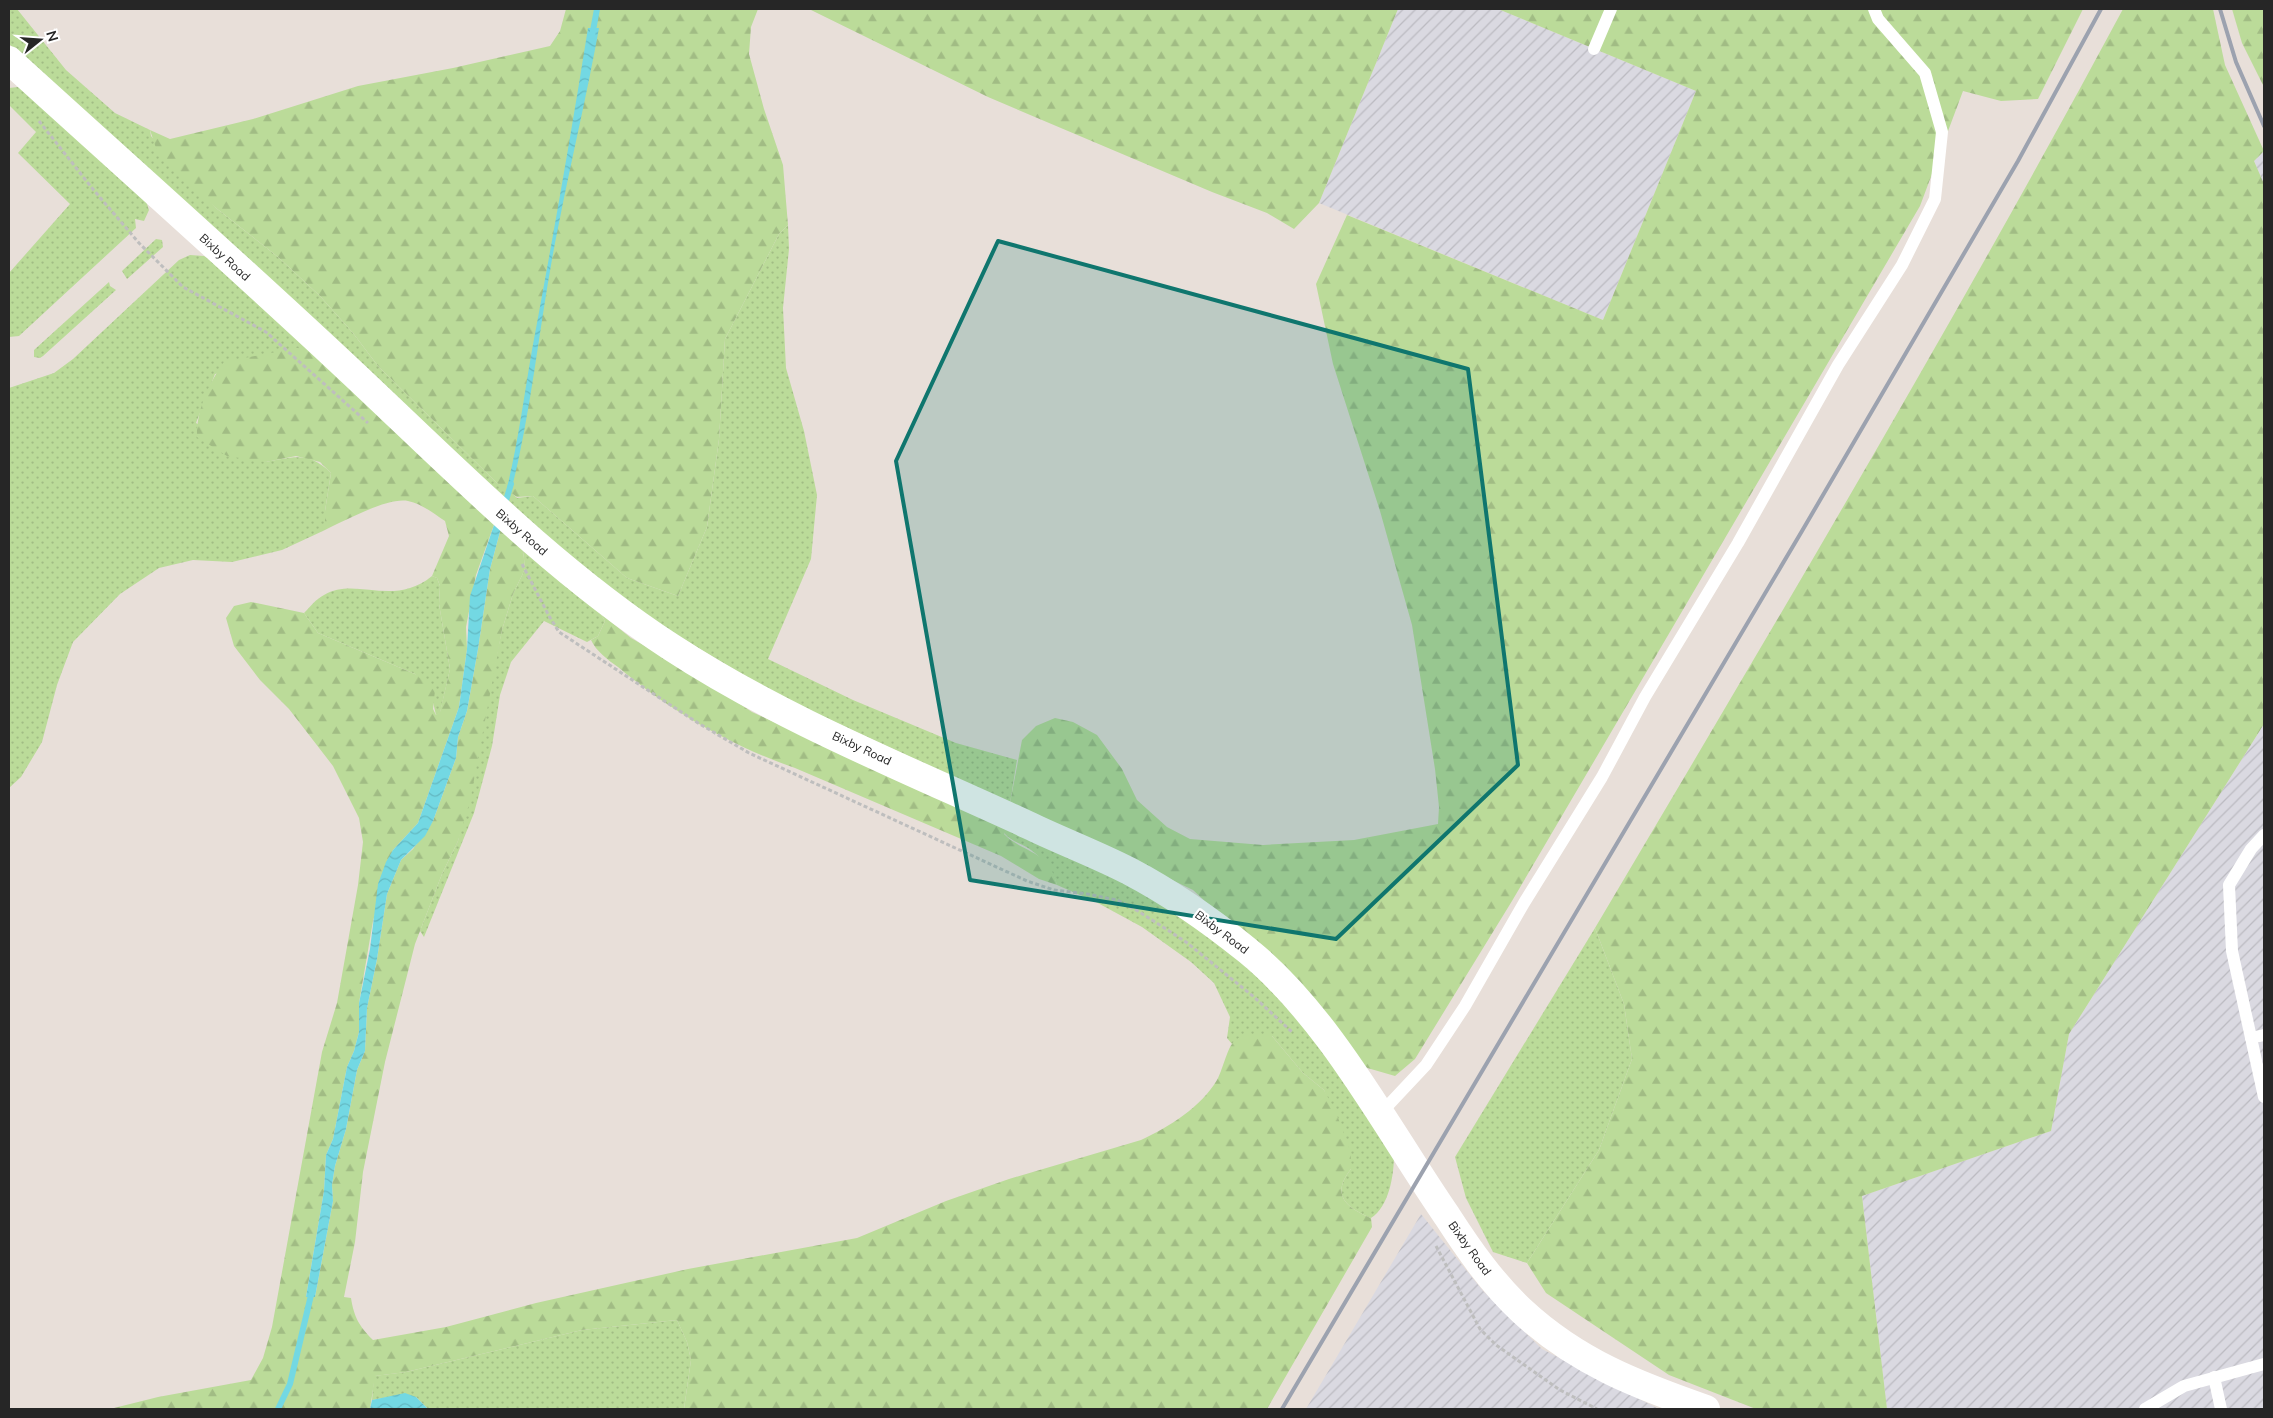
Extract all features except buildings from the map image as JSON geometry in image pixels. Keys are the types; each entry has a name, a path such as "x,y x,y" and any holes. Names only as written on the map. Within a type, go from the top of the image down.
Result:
{"street":[{"name":"Bixby Road","path":"9,60 341,362 501,514 569,573 628,617 714,674 824,731 1127,870 1185,904 1255,956 1312,1017 1380,1114 1468,1248 1487,1273 1524,1312 1582,1356 1610,1372 1633,1383 1706,1409"}],"lane":[{"path":"1594,48 1611,9"},
{"path":"1380,1114 1426,1065 1465,1006 1524,903 1602,777 1645,697 1738,543 1838,365 1902,265 1935,199 1942,132 1925,73 1878,19 1874,9"},
{"path":"2264,835 2251,850 2229,885 2232,951 2264,1097"},
{"path":"2251,1038 2264,1035"},
{"path":"2145,1409 2184,1386 2264,1364"},
{"path":"2214,1377 2221,1409"}],"path":[{"path":"35,117 140,243 183,287 266,332 371,426"},
{"path":"517,555 549,616 560,632 698,723 749,753 1026,882 1054,890 1102,896 1117,900 1138,911 1186,942 1254,997 1296,1036"},
{"path":"1436,1246 1480,1329 1491,1340 1560,1390 1597,1409"}],"highlighted area":[{"path":"998,241 1468,369 1518,765 1336,939 970,880 896,461"}],"shaded area":[{"path":"1398,9 1498,9 1696,91 1603,320 1319,203"},
{"path":"2264,151 2264,184 2254,161"},
{"path":"2264,724 2264,1409 1887,1409 1862,1196 2051,1131 2069,1034"},
{"path":"1421,1214 1483,1291 1542,1349 1659,1409 1306,1409"}],"green space":[{"path":"9,9 17,9 66,70 115,113 150,130 151,136 216,208 278,257 320,296 353,333 378,366 497,483 507,488 517,498 533,496 627,578 678,596 707,527 719,439 725,339 779,234 788,225 789,249 783,308 786,368 804,431 817,495 811,559 768,659 853,700 956,743 1017,760 1010,803 776,695 629,606 510,506 9,44"},
{"path":"566,9 758,9 751,27 749,54 764,109 783,165 788,225 779,234 725,339 719,439 707,527 678,596 627,578 533,496 517,497 497,483 378,366 353,333 320,296 278,257 216,208 179,174 156,148 150,130 170,139 253,119 358,86 453,68 550,46 560,31"},
{"path":"805,9 1398,9 1319,203 1294,229 1267,213 1212,192 988,97 811,10"},
{"path":"1498,9 2083,9 2038,99 2001,101 1963,91 1920,206 1512,901 1415,1059 1395,1076 1364,1067 1314,1003 1193,890 1010,803 1022,740 1036,726 1055,718 1073,722 1097,735 1122,769 1137,800 1167,827 1190,839 1263,845 1354,840 1438,824 1439,807 1435,769 1412,625 1380,511 1333,364 1316,284 1347,215 1603,320 1696,91"},
{"path":"2123,9 2213,9 2225,65 2264,151 2254,161 2264,184 2264,724 2069,1034 2051,1131 1862,1196 1887,1409 1756,1409 1669,1375 1546,1293 1527,1263 1599,1150 1632,1059 1624,1004 1595,928 1930,356"},
{"path":"2232,9 2264,9 2264,87 2242,43"},
{"path":"18,87 23,89 145,198 149,210 144,221 135,219 136,228 19,336 9,337 9,273 70,204 18,153 36,132 9,105 9,88"},
{"path":"156,239 162,240 163,247 127,279 122,271"},
{"path":"190,255 204,256 219,264 311,351 215,374 196,423 266,462 300,457 315,461 323,466 331,473 325,511 325,530 282,550 232,562 193,560 159,568 120,594 73,642 57,685 42,742 21,777 9,788 9,388 54,373 73,359 179,260"},
{"path":"109,282 110,286 116,290 43,356 40,358 34,357 34,350"},
{"path":"297,348 311,351 495,522 476,575 466,627 467,649 459,707 418,823 393,850 373,921 359,1003 359,1032 347,1067 333,1139 326,1155 324,1191 306,1297 315,1297 333,1201 332,1185 335,1166 346,1129 357,1070 365,1051 367,1008 387,894 401,860 413,849 433,821 456,758 458,737 467,711 490,569 501,528 523,549 525,569 513,594 502,630 470,801 458,841 442,874 415,944 385,1062 363,1172 355,1242 344,1297 351,1298 358,1321 368,1335 373,1340 446,1327 536,1303 688,1269 857,1238 946,1201 1009,1179 1141,1140 1152,1135 1184,1115 1210,1090 1217,1080 1228,1051 1236,1040 1245,1035 1262,1035 1272,1036 1303,1073 1324,1090 1337,1115 1351,1153 1351,1169 1342,1186 1344,1199 1354,1209 1371,1218 1372,1227 1267,1409 684,1409 691,1360 687,1342 677,1320 582,1330 406,1372 375,1376 370,1409 110,1409 158,1397 251,1380 263,1358 272,1327 322,1052 337,1003 358,885 363,842 359,818 333,766 289,709 260,680 234,646 226,618 234,606 251,602 304,613 318,633 415,674 435,690 433,709 436,715 440,712 450,669 439,604 440,586 437,578 432,576 449,536 445,521 418,504 399,501 378,506 325,530 325,511 331,473 320,462 296,456 266,462 227,456 197,437 197,427 204,398 224,362"},
{"path":"523,549 600,613 605,621 598,636 587,642 544,621 511,662 500,695 492,746 474,813 424,937 420,931 442,874 458,841 502,630 513,594 525,569"},
{"path":"432,576 437,578 440,586 439,604 450,669 440,713 436,715 433,702 415,674 318,633 304,613 321,597 336,590 403,590 417,585"},
{"path":"600,613 631,638 698,676 752,712 1008,827 1004,834 1042,859 1048,865 1057,885 1039,879 1001,856 724,738 680,712 658,698 599,652 591,640 598,636 605,621"},
{"path":"1008,827 1157,899 1206,931 1281,997 1322,1048 1394,1155 1389,1190 1386,1199 1377,1213 1371,1218 1354,1209 1344,1199 1342,1186 1351,1169 1324,1090 1303,1073 1272,1036 1240,1038 1232,1044 1227,1038 1230,1017 1214,983 1191,962 1142,927 1096,902 1057,885 1051,871 1040,857 1004,833"},
{"path":"1595,928 1624,1004 1632,1059 1599,1150 1527,1263 1493,1252 1466,1198 1455,1157"},
{"path":"677,1320 687,1342 691,1360 684,1409 428,1409 416,1397 389,1397 372,1400 374,1376 406,1372 582,1330"}],"water":[{"path":"588,28 599,28 552,261 525,426 511,492 507,488 518,437"},
{"path":"495,522 501,528 490,569 467,711 458,737 456,758 433,821 425,836 401,860 387,894 367,1008 365,1051 357,1070 346,1129 335,1166 332,1185 333,1201 315,1297 306,1297 324,1191 326,1155 333,1139 347,1067 359,1032 359,1003 370,949 378,884 386,862 393,850 418,823 459,707 467,649 470,596"},
{"path":"405,1393 416,1397 428,1409 370,1409 372,1400"}],"waterway":[{"path":"592,36 597,9"},
{"path":"504,507 511,484"},
{"path":"278,1409 290,1384 312,1291"}],"railway":[{"path":"1282,1409 1802,531 2018,161 2101,9"},
{"path":"2220,9 2236,62 2264,126"}]}
